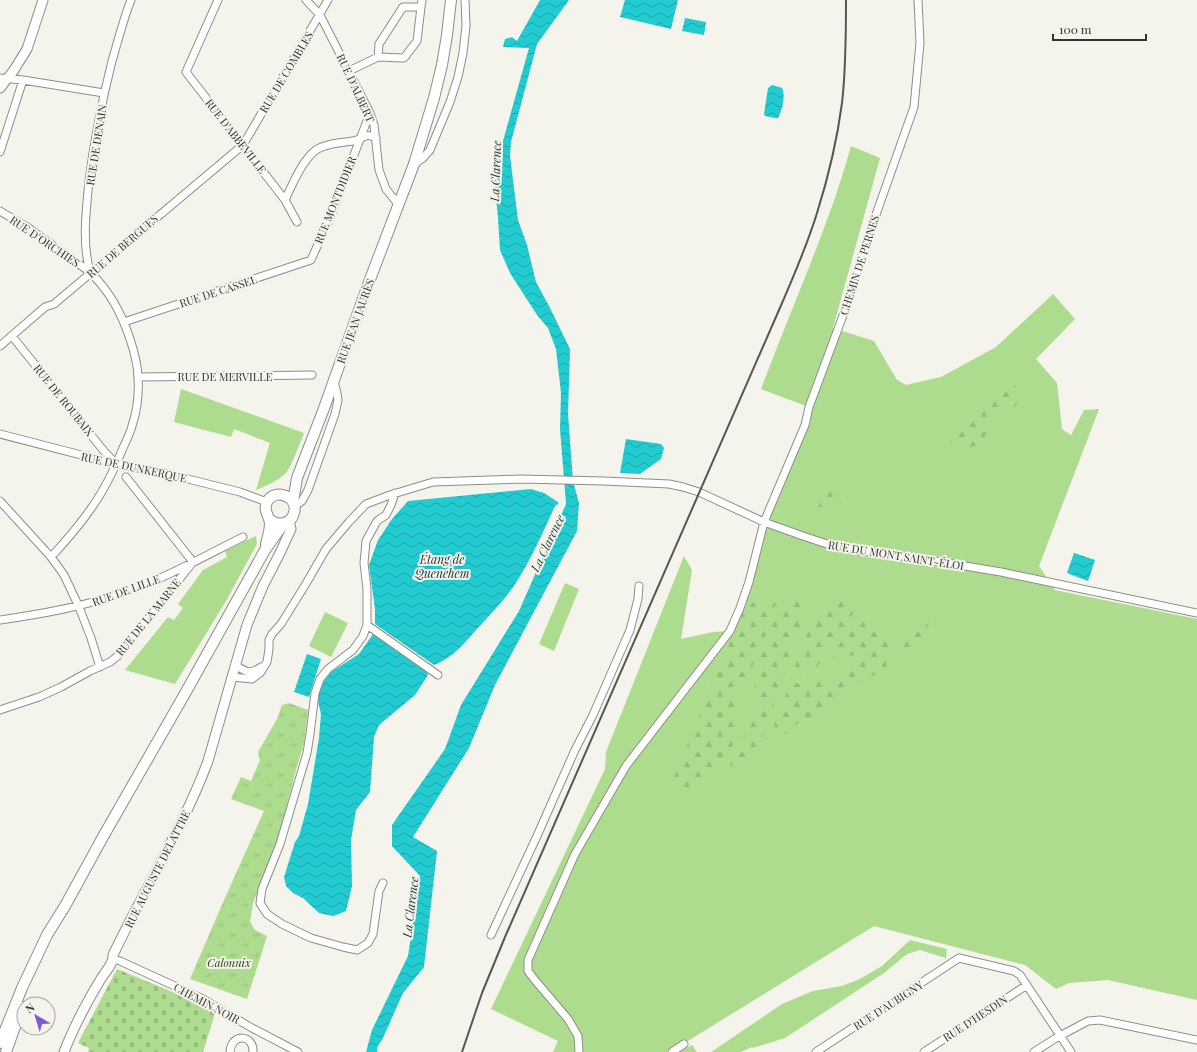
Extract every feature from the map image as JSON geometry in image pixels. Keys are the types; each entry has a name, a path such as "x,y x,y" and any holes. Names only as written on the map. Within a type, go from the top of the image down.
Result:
{"main road":[{"name":"RUE JEAN JAURÈS","path":"294,504 297,478 414,164 442,66 451,0"},
{"name":"RUE JEAN JAURÈS","path":"280,494 297,478"},
{"path":"0,1043 22,988 47,935 65,906 265,550 286,522 291,519 295,513 294,504 288,496 280,494 267,502 266,511 269,519 270,531 265,550"},
{"path":"269,519 277,523 286,522"},
{"path":"6,1052 26,995 65,906"}],"street":[{"path":"0,88 4,78 27,49 43,0"},
{"name":"RUE DE DENAIN","path":"90,272 87,263 85,235 87,200 93,151 104,93 123,20 131,0"},
{"name":"RUE D'ABBEVILLE","path":"218,0 186,72 285,200 297,222"},
{"name":"RUE D'ALBERT","path":"306,0 320,15 370,112 374,125 379,170 386,189 398,204"},
{"name":"RUE DE COMBLES","path":"243,145 328,0"},
{"name":"RUE JEAN JAURÈS","path":"414,164 423,158 430,150 458,77 463,54 466,26 465,0"},
{"name":"CHEMIN DE PERNES","path":"579,1052 578,1036 568,1019 534,980 528,970 528,960 576,854 626,766 730,631 740,608 749,582 764,522 805,425 809,407 845,310 867,240 914,107 920,43 918,0"},
{"path":"349,71 378,57 404,58 417,40 422,3 403,7 379,44 378,57"},
{"path":"4,78 104,93"},
{"path":"0,152 23,80"},
{"name":"RUE MONTDIDIER","path":"311,260 331,215 370,112"},
{"path":"285,200 304,163 316,150 329,145 359,140 366,135 376,138"},
{"name":"RUE DE BERGUES","path":"0,346 45,307 54,304 90,272 243,145"},
{"name":"RUE D'ORCHIES","path":"0,211 27,227 90,272 99,281 113,299 124,322 134,352 138,377 137,405 132,426 116,464 92,509 51,557"},
{"name":"RUE DE CASSEL","path":"124,322 311,260"},
{"name":"RUE DE ROUBAIX","path":"12,336 103,450 116,464"},
{"name":"RUE DE MERVILLE","path":"138,377 312,375"},
{"path":"294,504 302,501 308,490 335,414 338,400 334,380"},
{"name":"RUE DE DUNKERQUE","path":"0,434 116,464 168,474 240,492 267,502"},
{"path":"126,478 193,562"},
{"name":"RUE DU MONT SAINT-ÉLOI","path":"395,493 433,482 521,479 579,480 683,486 764,522 836,547 1001,572 1197,614"},
{"path":"383,883 379,891 373,934 368,943 357,950 343,948 310,938 282,924 267,914 260,903 262,889 280,844 307,754 315,693 320,679 328,669 353,650 363,636 367,626 367,589 364,563 366,541 377,521 386,514 395,493"},
{"path":"232,677 252,679 260,673 267,662 269,640 272,634 281,624 326,549 366,504 395,493"},
{"path":"0,501 51,557 64,575 79,606 100,667"},
{"name":"RUE AUGUSTE DELATTRE","path":"64,1052 70,1036 113,959 113,955 170,844 201,778 208,761 250,618 263,586 280,553 290,529 290,525 286,522"},
{"name":"RUE DE LILLE","path":"0,620 30,616 79,606 135,588 161,578 243,537"},
{"name":"RUE DE LA MARNE","path":"0,710 39,697 110,662 119,655 193,562"},
{"path":"491,935 575,750 593,715 630,630 638,599 639,586"},
{"path":"367,626 438,675"},
{"path":"235,665 248,672 255,671 265,665"},
{"name":"RUE D'AUBIGNY","path":"816,1052 959,958 1014,971 1020,975 1027,985"},
{"name":"CHEMIN NOIR","path":"113,959 203,999 252,1028 298,1052"},
{"path":"1027,985 1071,1052"},
{"name":"RUE D'HESDIN","path":"924,1052 1027,985"},
{"path":"1034,1052 1088,1021 1100,1020 1197,1040"},
{"path":"246,1039 252,1028"},
{"path":"230,1052 232,1042 241,1038 250,1041 253,1046 253,1052"},
{"path":"672,1052 684,1044"}],"green space":[{"path":"851,146 880,158 833,328 874,341 897,380 906,385 941,377 996,347 1053,294 1075,319 1036,359 1057,383 1062,429 1071,435 1084,410 1099,409 1039,566 1055,590 1197,619 1197,1000 1108,980 1069,983 1056,989 1025,965 874,926 670,1052 553,1052 558,1041 491,1009 605,769 606,752 684,556 692,570 681,639 713,632 730,631 764,522 809,407 761,389 820,238 842,177"},
{"path":"1012,384 1016,386 1018,393 1015,397 1017,402 1016,406 1003,413 993,413 986,419 982,430 986,433 984,439 985,442 969,448 950,443"},
{"path":"181,389 304,433 286,473 276,481 256,490 270,443 234,429 231,437 174,422"},
{"path":"831,491 840,493 842,500 837,507 823,512 818,508 821,498"},
{"path":"256,536 257,544 226,601 175,684 125,670 168,617 174,620 183,608 178,604 203,570 227,557 225,551"},
{"path":"565,583 579,589 554,651 539,644"},
{"path":"758,599 776,603 759,654 753,664 750,676 728,689 736,700 739,715 733,732 735,740 725,763 712,776 682,791 674,789 675,775 743,610"},
{"path":"833,599 845,600 854,612 817,667 789,683 807,634"},
{"path":"800,601 808,607 779,689 761,705 751,701 749,699 756,682 759,662 778,603"},
{"path":"325,612 348,623 331,657 309,646"},
{"path":"859,622 874,624 881,628 887,635 851,656 834,660 832,657 836,648"},
{"path":"921,622 929,623 922,644 905,657 899,652 900,645 912,627"},
{"path":"889,638 896,642 886,667 837,701 827,703 803,724 796,724 789,732 767,744 789,686 808,679 837,681 850,664 869,650 878,648"},
{"path":"777,696 756,752 730,767 735,749 755,719"},
{"name":"Calonnix","path":"289,703 308,710 304,743 278,840 253,903 250,922 255,930 267,936 247,999 190,979 264,811 231,799 241,777 251,781 260,760 258,752 277,719 282,705"},
{"path":"910,940 947,949 946,958 920,950 907,954 884,973 785,1038 753,1048 752,1047 741,1052 711,1052 782,1004 813,991 842,986 860,979 882,966"},
{"path":"117,969 216,1010 203,1052 88,1052 89,1048 78,1043"},
{"path":"692,1045 697,1052 678,1052"}],"water":[{"path":"540,0 569,0 537,44 511,142 510,155 518,220 527,245 536,282 570,349 568,414 573,481 579,503 577,531 495,685 469,748 413,837 437,851 424,967 403,993 382,1040 377,1047 377,1052 366,1052 372,1030 408,956 420,876 392,846 392,825 445,749 461,705 519,611 566,504 560,429 561,393 556,349 548,328 537,315 510,273 500,250 494,176 502,176 503,141 529,48 503,47 505,39 512,37 517,41"},
{"path":"625,0 678,0 671,29 620,17"},
{"path":"685,18 706,22 704,35 682,31"},
{"path":"772,85 782,88 784,95 778,118 765,116 764,114 768,88"},
{"path":"626,439 661,444 664,448 661,459 640,474 620,473"},
{"name":"Étang de Quenehem","path":"531,489 544,493 558,502 558,504 555,506 534,551 515,585 499,605 457,650 446,659 434,665 375,624 375,609 369,565 378,540 392,519 408,501"},
{"path":"1074,553 1095,560 1088,581 1067,573"},
{"path":"373,634 426,671 428,675 415,695 379,725 374,737 370,792 356,810 351,840 352,886 346,911 333,916 319,913 303,898 293,893 286,886 284,877 295,842 299,836 308,804 319,738 321,714 318,695 324,681 331,672 359,654"},
{"path":"307,654 321,659 309,697 294,692"}],"railway":[{"path":"462,1052 482,993 505,937 800,262 809,238 828,173 840,117 845,65 846,0"}],"water label":[{"name":"La Clarence","path":"495,171"},
{"name":"La Clarence","path":"547,543"},
{"name":"La Clarence","path":"410,907"}]}
